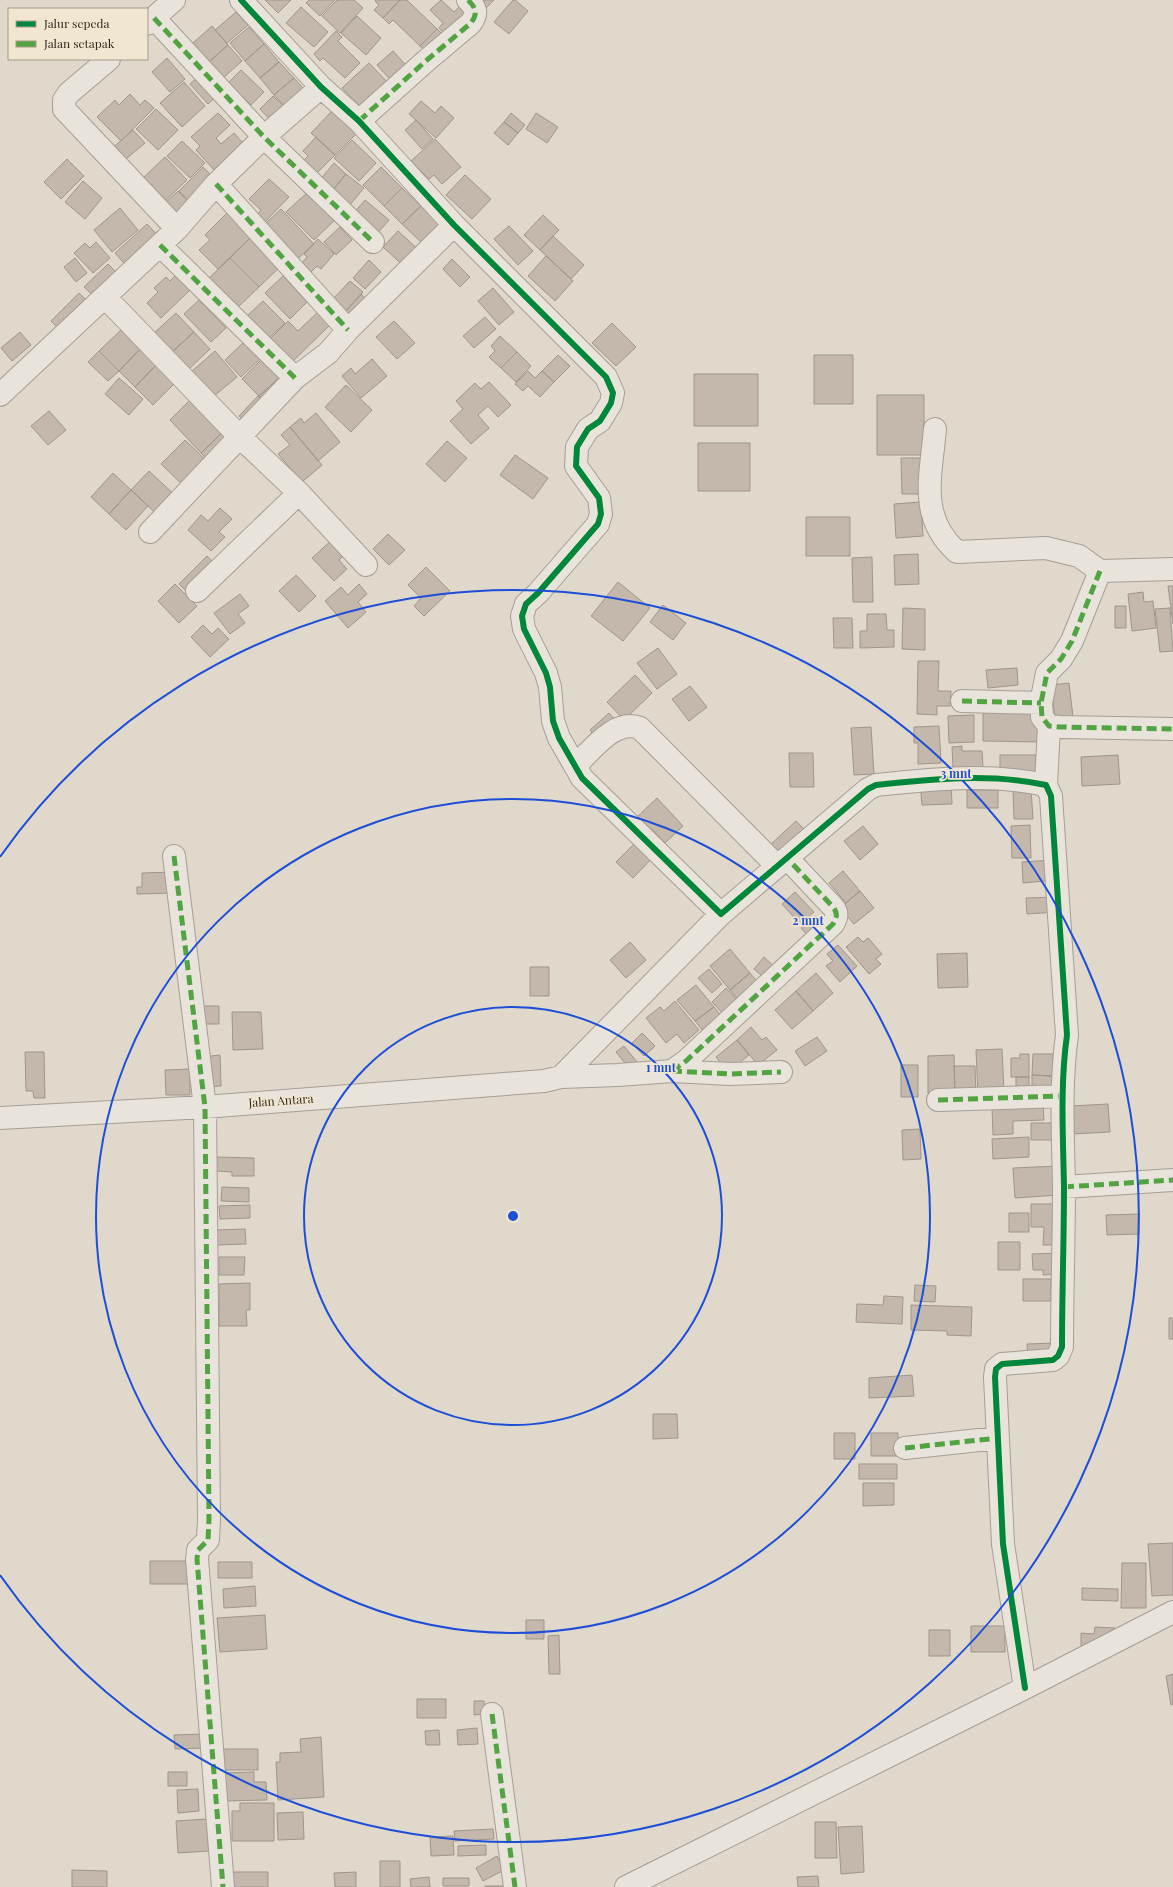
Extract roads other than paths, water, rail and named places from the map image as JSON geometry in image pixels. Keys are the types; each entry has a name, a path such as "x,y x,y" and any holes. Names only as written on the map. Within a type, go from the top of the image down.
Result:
{"street":[{"path":"174,0 150,21 264,137 373,242"},
{"path":"241,0 321,87 359,121 454,225 606,377 613,393 611,403 600,421 588,429 577,447 576,466 599,498 601,514 598,524 538,593 526,604 522,616 524,629 546,673 550,687 553,721 559,738 582,778 721,914"},
{"path":"359,121 426,60 471,23 476,17 476,10 474,5 468,0"},
{"path":"108,60 69,93 64,100 64,109 176,229"},
{"path":"0,395 160,245 216,184 264,137 321,87"},
{"path":"216,184 348,330"},
{"path":"150,532 295,378 328,353 348,330 454,225"},
{"path":"160,245 295,378"},
{"path":"105,297 240,437 299,493 366,565"},
{"path":"935,429 929,504 937,528 946,543 957,552 1046,548 1079,556 1100,572 1173,569"},
{"path":"197,591 299,493"},
{"path":"1025,1688 1003,1544 996,1369 1002,1364 1053,1360 1058,1356 1062,1347 1064,1187 1062,1096 1063,1067 1067,1035 1051,796 1046,785 1049,726 1042,717 1041,703 1047,673 1061,659 1072,641 1100,572"},
{"path":"962,701 1041,703"},
{"path":"575,766 613,730 631,725 640,728 836,911 837,917 833,924 686,1061 672,1071"},
{"path":"1049,726 1173,729"},
{"path":"561,1077 721,914 868,789 876,785 964,777 1005,779 1046,785"},
{"path":"174,856 205,1107 209,1519 208,1540 198,1550 196,1559 223,1887"},
{"name":"Jalan Antara","path":"0,1118 205,1107 544,1081 561,1077 672,1071 730,1074 781,1072"},
{"path":"938,1100 1062,1096"},
{"path":"1064,1187 1173,1180"},
{"path":"905,1448 998,1438"},
{"path":"626,1887 1025,1688 1173,1612"},
{"path":"492,1714 515,1887"}]}
